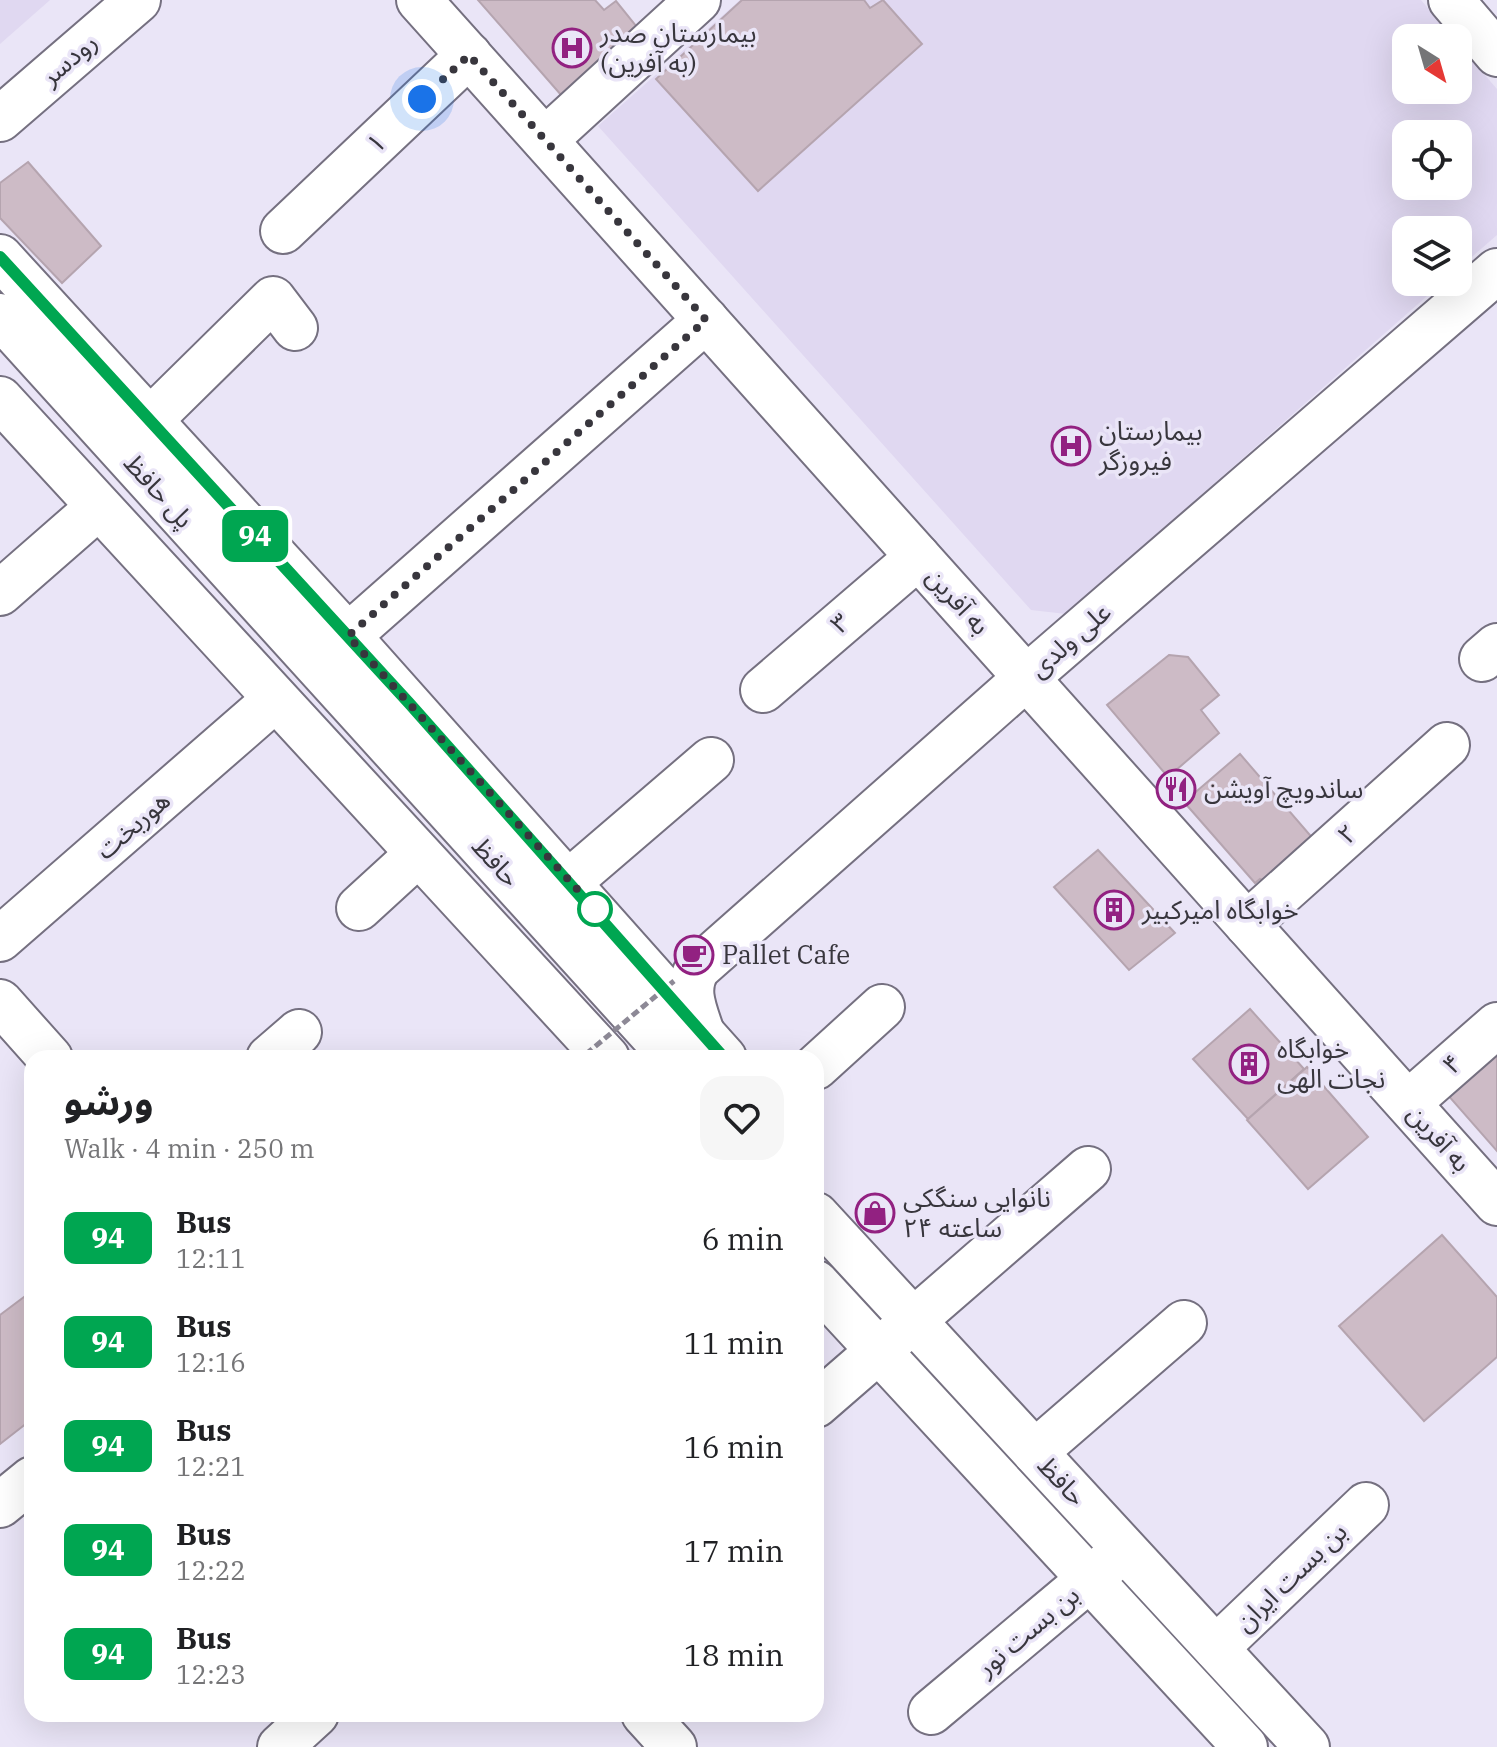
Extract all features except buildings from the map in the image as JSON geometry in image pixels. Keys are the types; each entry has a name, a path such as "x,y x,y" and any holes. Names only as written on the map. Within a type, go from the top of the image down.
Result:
{"street":[{"name":"رودسر","path":"0,119 138,0"},
{"name":"به آفرین","path":"419,0 1497,1203"},
{"path":"545,140 698,0"},
{"path":"1451,0 1497,54"},
{"name":"۱","path":"283,231 469,55"},
{"name":"حافظ","path":"0,257 570,881 700,1050"},
{"name":"علی ولدی","path":"700,1050 691,993 692,976 698,968 1026,678 1497,271"},
{"path":"148,422 273,299 295,328"},
{"name":"پل حافظ","path":"0,316 318,667"},
{"path":"348,636 706,320"},
{"path":"0,399 418,854 592,1050"},
{"path":"0,593 87,517"},
{"name":"۳","path":"763,690 918,557"},
{"name":"حافظ","path":"318,667 700,1050"},
{"name":"هوربخت","path":"0,939 264,709"},
{"name":"۲","path":"1247,924 1447,745"},
{"path":"570,881 711,760"},
{"path":"359,908 418,854"},
{"path":"824,1060 882,1007"},
{"name":"۴","path":"1408,1103 1497,1025"},
{"path":"824,1398 1088,1169"},
{"name":"حافظ","path":"824,1224 1307,1747"},
{"path":"824,1292 1245,1747"},
{"path":"1035,1452 1184,1323"},
{"path":"0,1505 24,1486"},
{"name":"بن بست ایران","path":"1216,1648 1366,1505"},
{"name":"بن بست نور","path":"931,1712 1125,1549"},
{"path":"280,1747 307,1722"},
{"path":"651,1722 674,1747"}],"path":[{"path":"603,1050 674,981"}],"shaded area":[{"path":"0,0 50,0 0,44"},
{"name":"بیمارستان فیروزگر","path":"740,0 1421,0 1441,24 1392,24 1392,104 1472,104 1472,60 1497,89 1497,235 1472,257 1472,216 1392,216 1392,296 1427,296 1066,614 1031,610 598,126"}],"bus line":[{"name":"94","path":"0,257 570,881 717,1050"}],"place":[{"name":"بیمارستان صدر (به آفرین)","path":"572,48"},
{"name":"بیمارستان فیروزگر","path":"1071,446"},
{"name":"ساندویچ آویشن","path":"1176,789"},
{"name":"خوابگاه امیرکبیر","path":"1114,910"},
{"name":"Pallet Cafe","path":"694,955"},
{"name":"خوابگاه نجات الهی","path":"1249,1064"},
{"name":"نانوایی سنگکی ۲۴ ساعته","path":"875,1213"}],"route":[{"path":"422,99 469,55 706,320 348,636 595,909"}]}
